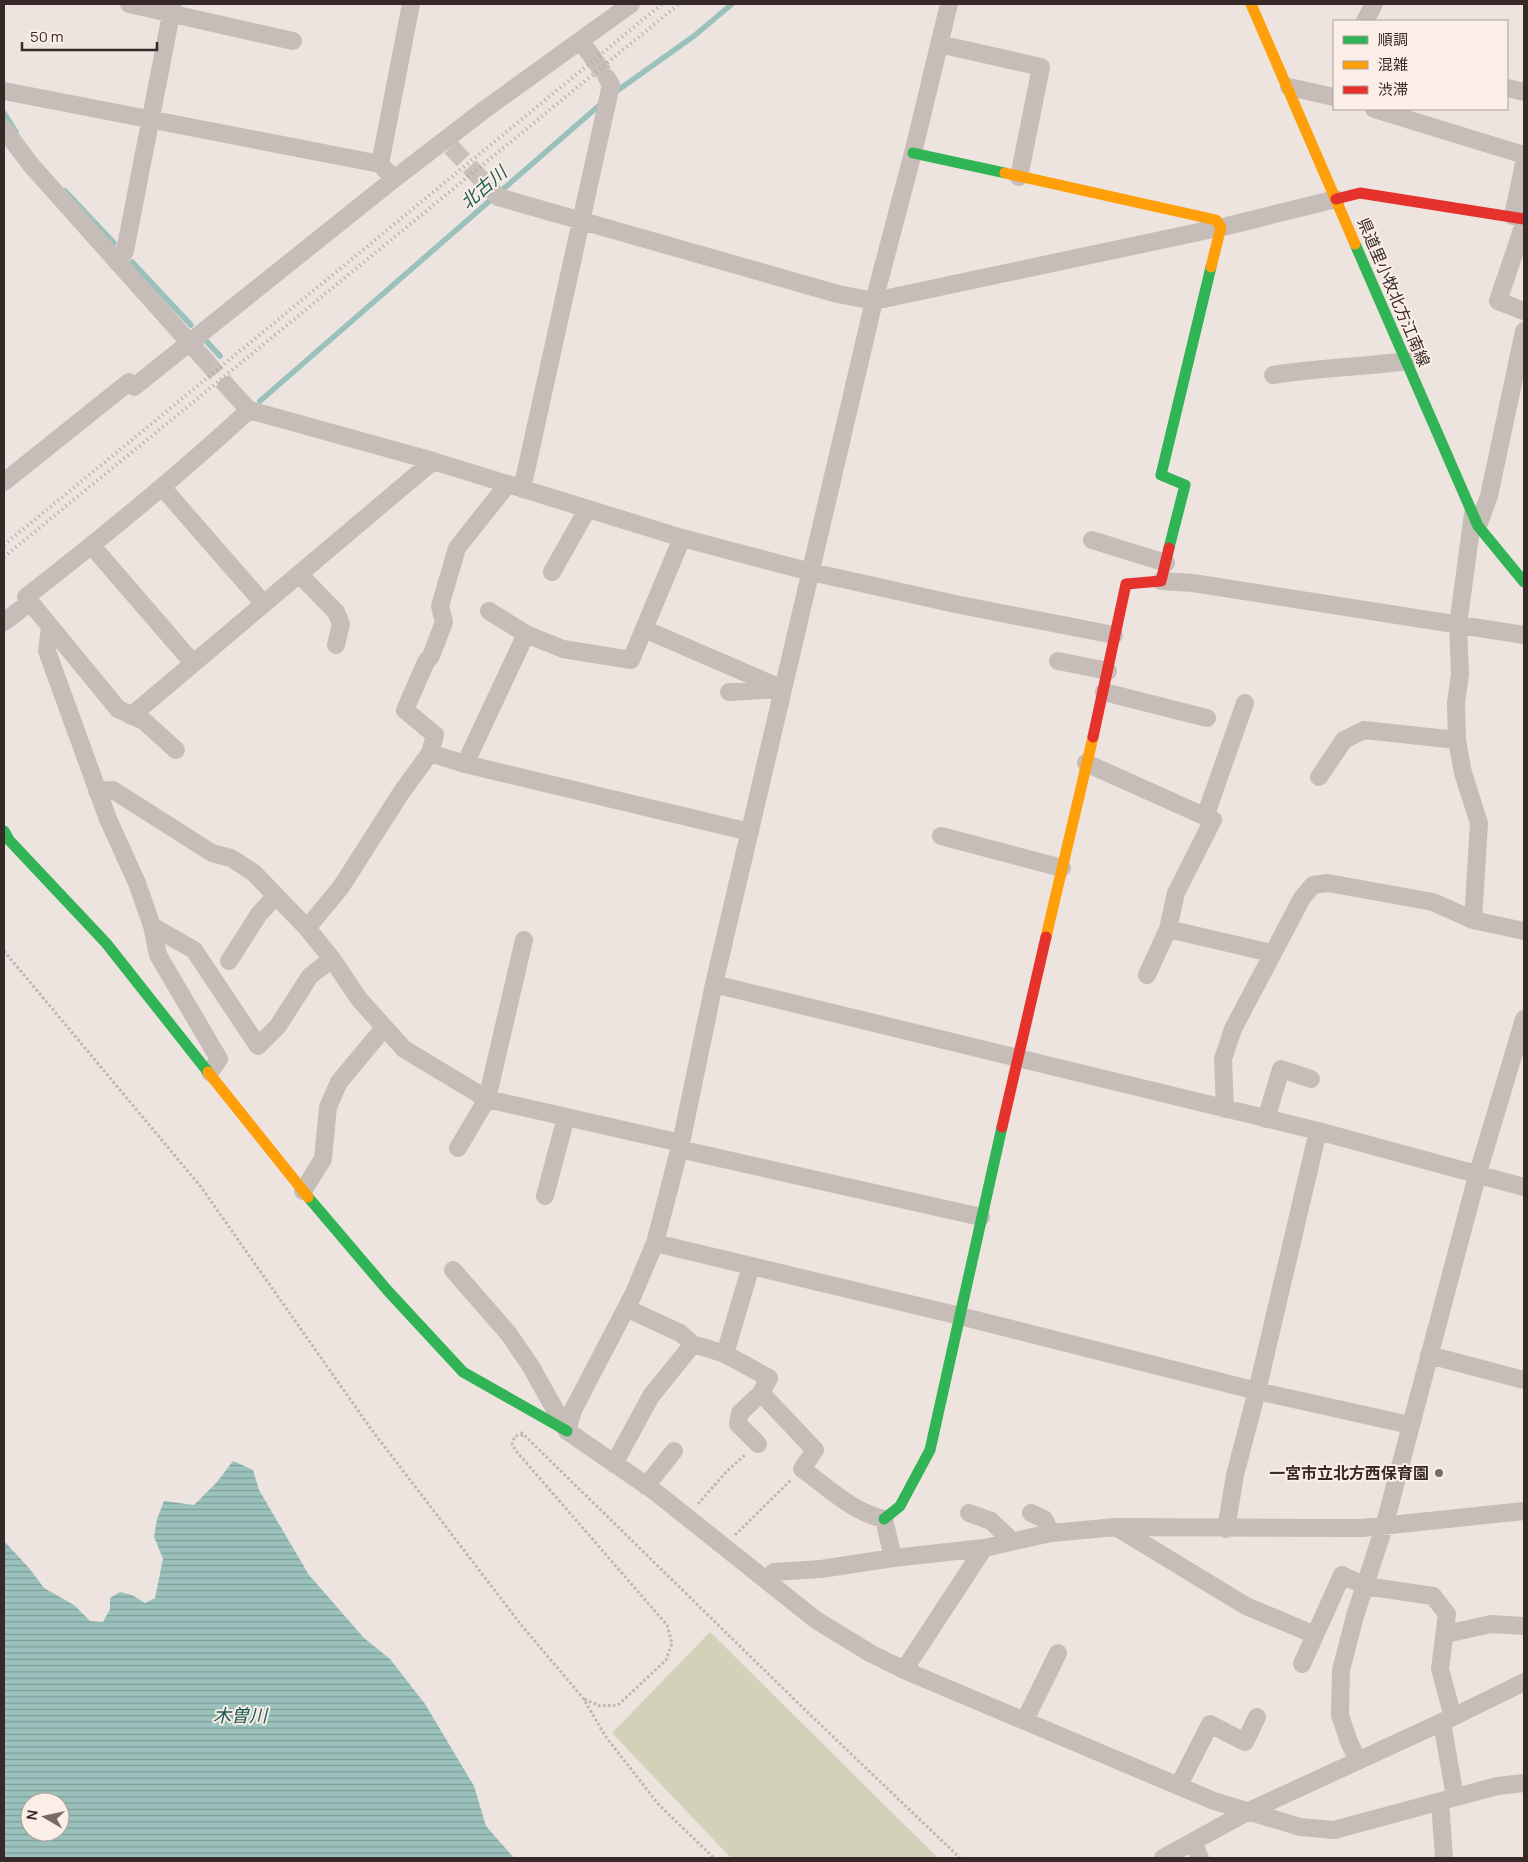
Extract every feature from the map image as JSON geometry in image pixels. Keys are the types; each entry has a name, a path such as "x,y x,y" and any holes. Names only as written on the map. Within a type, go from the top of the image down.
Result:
{"street":[{"path":"129,4 172,8 293,41"},
{"path":"380,164 411,4"},
{"path":"4,482 129,382 134,387 298,258 394,179 447,145 631,4"},
{"path":"567,1431 574,1410 626,1308 655,1243 680,1146 714,984 874,301 913,153 949,4"},
{"name":"県道里小牧北方江南線","path":"1251,4 1289,87 1475,520 1524,582"},
{"path":"1366,20 1374,4"},
{"path":"117,262 125,251 172,8"},
{"path":"581,42 592,58"},
{"path":"939,44 1042,67 1019,177"},
{"path":"307,928 342,887 401,793 430,753 435,735 405,710 426,662 431,656 444,622 440,606 457,548 515,487 608,108 609,81"},
{"path":"1289,87 1333,93"},
{"path":"1508,88 1524,92"},
{"path":"4,91 380,164 394,179"},
{"path":"1377,110 1524,155"},
{"path":"4,129 31,165"},
{"path":"4,139 31,165 205,360"},
{"path":"913,153 1216,220 1221,227 1161,476 1184,485 1162,581"},
{"path":"1524,163 1521,220 1498,301 1524,311"},
{"path":"498,197 580,222 838,294 874,301 1221,227 1360,193 1521,220"},
{"path":"1473,920 1479,822 1456,740 1456,703 1460,674 1458,625 1475,520 1489,496 1518,392 1524,331"},
{"path":"1273,375 1302,370 1354,368 1407,361"},
{"path":"227,386 249,410 433,461 682,538 811,572 960,605 1114,635"},
{"path":"176,750 144,721 118,709 26,597 162,488 249,410"},
{"path":"131,716 433,461"},
{"path":"162,488 264,604"},
{"path":"552,572 587,510"},
{"path":"490,611 526,634 563,649 631,660 682,538"},
{"path":"1092,540 1166,563"},
{"path":"92,546 194,663"},
{"path":"299,574 336,612 341,624 336,645"},
{"path":"884,1519 900,1506 930,1450 981,1217 998,1152 1017,1058 1104,692 1114,635 1126,584 1162,581 1193,583 1524,635"},
{"path":"4,622 30,602"},
{"path":"50,627 46,651 97,791 137,882 152,926 158,954 219,1059 210,1072"},
{"path":"644,629 783,689"},
{"path":"465,764 526,634"},
{"path":"1058,661 1108,671"},
{"path":"729,692 783,689"},
{"path":"1104,692 1207,718"},
{"path":"1205,817 1245,703"},
{"path":"1319,777 1344,740 1364,730 1456,740"},
{"path":"430,753 465,764 750,832"},
{"path":"1086,763 1213,820 1176,892 1168,929 1147,976"},
{"path":"97,791 113,790 212,853 231,858 254,873 275,897 307,928 359,999 404,1050 487,1099 981,1217"},
{"path":"4,831 9,840 106,943 303,1191 388,1291 463,1372 486,1387 567,1431 646,1486 688,1517 816,1620 870,1653 904,1670 1247,1812 1300,1827 1334,1830 1498,1786 1524,1783"},
{"path":"941,836 1062,868"},
{"path":"1225,1108 1222,1059 1233,1029 1271,953 1302,898 1313,885 1328,884 1433,902 1473,920 1524,931"},
{"path":"229,961 258,914 275,897"},
{"path":"152,926 194,950 258,1046 278,1026 310,976 332,960"},
{"path":"1168,929 1271,953"},
{"path":"458,1148 487,1099 524,940"},
{"path":"714,984 1225,1108 1524,1187"},
{"path":"1358,1760 1348,1742 1340,1714 1341,1670 1355,1616 1384,1527 1477,1176 1524,1019"},
{"path":"303,1191 322,1159 328,1107 340,1082 384,1028"},
{"path":"1266,1119 1281,1069 1311,1079"},
{"path":"545,1196 566,1117"},
{"path":"1226,1529 1235,1475 1258,1391 1318,1132"},
{"path":"655,1243 960,1316 1258,1391 1410,1425"},
{"path":"726,1354 751,1266"},
{"path":"453,1270 508,1333 530,1365 567,1431"},
{"path":"626,1308 680,1333 693,1344 726,1354 769,1378 761,1393 740,1412 738,1424 758,1444"},
{"path":"614,1464 651,1396 693,1344"},
{"path":"1429,1355 1524,1380"},
{"path":"761,1393 815,1450 802,1468 853,1507 870,1516 884,1519"},
{"path":"646,1486 674,1451"},
{"path":"766,1580 774,1572 821,1569 893,1558 984,1548 1051,1533 1116,1527 1226,1529 1384,1527 1524,1511"},
{"path":"969,1513 991,1520 1012,1541"},
{"path":"1030,1513 1044,1519 1051,1533"},
{"path":"884,1519 893,1558"},
{"path":"1116,1527 1246,1606 1315,1635"},
{"path":"904,1670 984,1548"},
{"path":"1302,1664 1342,1575 1365,1586 1433,1596 1447,1614 1446,1634 1440,1669 1448,1720 1448,1800 1444,1858"},
{"path":"1446,1634 1491,1624 1524,1626"},
{"path":"1025,1720 1058,1653"},
{"path":"1164,1858 1247,1812 1448,1720 1524,1682"},
{"path":"1179,1785 1210,1724 1245,1742 1257,1717"},
{"path":"1193,1842 1200,1858"}],"path":[{"path":"4,951 201,1187 371,1429 522,1626 583,1698 606,1736 659,1805 714,1858"},
{"path":"516,1426 801,1706 960,1858"},
{"path":"528,1438 520,1434 515,1436 512,1444 516,1451 667,1625 672,1643 666,1660 618,1705 600,1706 583,1698"},
{"path":"688,1517 727,1471 758,1444"},
{"path":"724,1546 802,1468"}],"green space":[{"path":"710,1632 938,1858 731,1858 612,1733"}],"water":[{"name":"木曽川","path":"233,1461 253,1470 259,1490 309,1575 364,1638 390,1659 425,1704 474,1786 486,1826 514,1858 4,1858 4,1541 29,1568 44,1588 74,1605 90,1621 103,1622 110,1609 110,1598 120,1592 132,1595 145,1603 155,1598 163,1559 154,1537 157,1519 164,1501 194,1505 217,1482"}],"waterway":[{"name":"北古川","path":"614,93 694,36 732,4"},
{"name":"北古川","path":"260,401 602,103"},
{"path":"4,113 16,132"},
{"path":"65,191 114,243"},
{"path":"132,262 191,325"},
{"path":"206,341 220,356"}],"tunnel":[{"path":"593,58 607,78"},
{"path":"451,147 498,197"},
{"path":"205,360 227,386"}],"railway":[{"path":"4,545 662,4"},
{"path":"4,557 679,4"}],"traffic: fast":[{"path":"913,153 1005,173"},
{"path":"1355,244 1478,526 1524,582"},
{"path":"1169,548 1185,485 1161,475 1211,267"},
{"path":"4,831 9,840 106,943 208,1072"},
{"path":"884,1519 900,1506 930,1450 1002,1127"},
{"path":"308,1197 388,1291 463,1372 567,1431"}],"traffic: slow":[{"path":"1251,4 1355,244"},
{"path":"1005,173 1216,220 1221,227 1211,267"},
{"path":"1046,937 1093,737"},
{"path":"208,1072 308,1197"}],"traffic: jam":[{"path":"1336,199 1360,193 1524,219"},
{"path":"1093,737 1126,584 1161,581 1169,548"},
{"path":"1002,1127 1046,937"}],"place":[{"name":"一宮市立北方西保育園","path":"1439,1473"}]}
